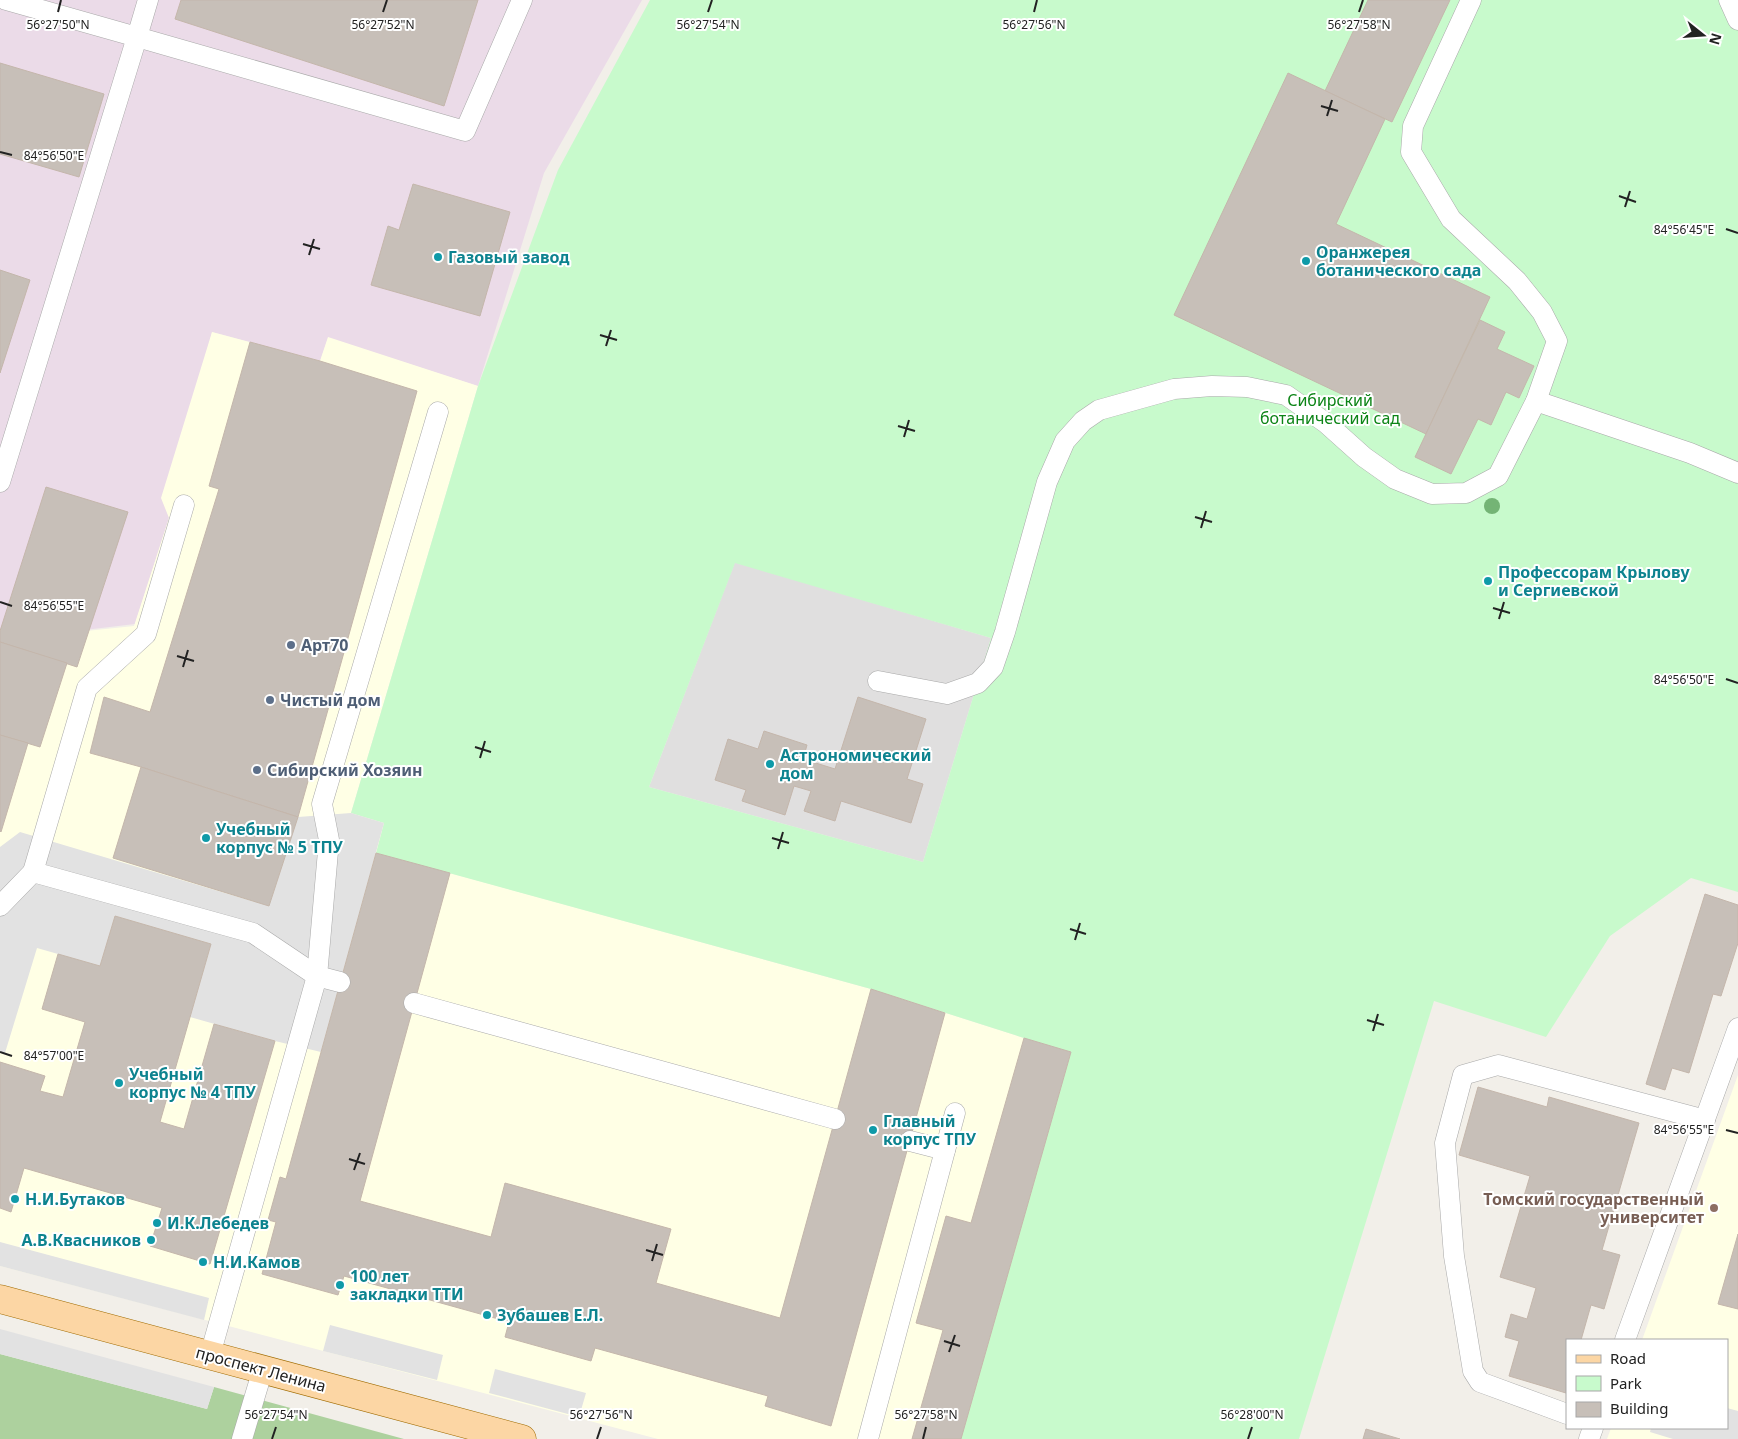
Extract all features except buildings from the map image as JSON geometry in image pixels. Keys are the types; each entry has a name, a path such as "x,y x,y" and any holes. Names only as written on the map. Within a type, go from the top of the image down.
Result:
{"main road":[{"name":"проспект Ленина","path":"0,1299 522,1439"}],"lane":[{"path":"6,0 465,131 522,0"},
{"path":"0,482 148,0"},
{"path":"878,681 947,694 978,683 993,667 1005,632 1046,482 1065,441 1083,421 1099,410 1174,389 1212,386 1247,387 1286,395 1326,423 1364,458 1395,479 1432,494 1466,493 1498,476 1536,401 1557,341 1542,312 1517,281 1451,219 1411,152 1413,126 1471,0"},
{"path":"1728,0 1738,20"},
{"path":"1536,401 1690,454 1738,473"},
{"path":"210,1355 317,976 330,840 322,804 438,412"},
{"path":"0,906 32,872 87,688 146,634 184,505"},
{"path":"32,872 254,933 317,976 340,982"},
{"path":"414,1003 835,1119"},
{"path":"1625,1339 1738,1028"},
{"path":"1566,1414 1480,1382 1473,1371 1454,1256 1445,1143 1463,1075 1498,1066 1705,1120"},
{"path":"868,1439 955,1113"},
{"path":"910,1140 945,1150"},
{"path":"242,1439 262,1369"}],"shaded area":[{"path":"0,0 642,0 544,173 478,386 328,338 320,361 212,332 169,518 135,624 0,640"},
{"path":"212,332 320,361 328,337 478,386 351,813 384,823 377,853 871,989 1071,1052 961,1439 658,1439 0,1266 0,640 134,626 169,518 161,498"},
{"path":"735,562 991,638 923,862 649,787"},
{"path":"351,813 384,823 321,1052 190,1017 211,944 115,916 100,966 37,948 5,1053 0,1052 0,847 20,832 269,906 298,817"},
{"name":"Томский государственный университет","path":"1738,1075 1738,1439 1607,1439 1611,1429 1728,1429 1728,1339 1642,1339"},
{"path":"0,1242 209,1298 204,1320 0,1266"},
{"path":"330,1325 443,1355 437,1380 323,1351"},
{"path":"0,1329 214,1387 207,1409 0,1354"},
{"path":"495,1369 586,1393 579,1417 489,1393"},
{"path":"1728,1408 1738,1411 1738,1439 1673,1439 1650,1432 1651,1429 1728,1429"}],"green space":[{"name":"Сибирский ботанический сад","path":"650,0 1738,0 1738,892 1691,878 1610,936 1546,1037 1434,1001 1299,1439 961,1439 1071,1052 871,989 376,853 384,823 351,813 478,386 558,170","holes":["735,563 991,638 923,862 649,787"]},
{"path":"0,1354 207,1409 214,1387 404,1439 0,1439"}],"place":[{"name":"Газовый завод","path":"438,257"},
{"name":"Оранжерея ботанического сада","path":"1306,261"},
{"name":"Профессорам Крылову и Сергиевской","path":"1488,581"},
{"name":"Арт70","path":"291,645"},
{"name":"Чистый дом","path":"270,700"},
{"name":"Астрономический дом","path":"770,764"},
{"name":"Сибирский Хозяин","path":"257,770"},
{"name":"Учебный корпус № 5 ТПУ","path":"206,838"},
{"name":"Учебный корпус № 4 ТПУ","path":"119,1083"},
{"name":"Главный корпус ТПУ","path":"873,1130"},
{"name":"Н.И.Бутаков","path":"15,1199"},
{"name":"Томский государственный университет","path":"1714,1208"},
{"name":"И.К.Лебедев","path":"157,1223"},
{"name":"А.В.Квасников","path":"151,1240"},
{"name":"Н.И.Камов","path":"203,1262"},
{"name":"100 лет закладки ТТИ","path":"340,1285"},
{"name":"Зубашев Е.Л.","path":"487,1315"}]}
